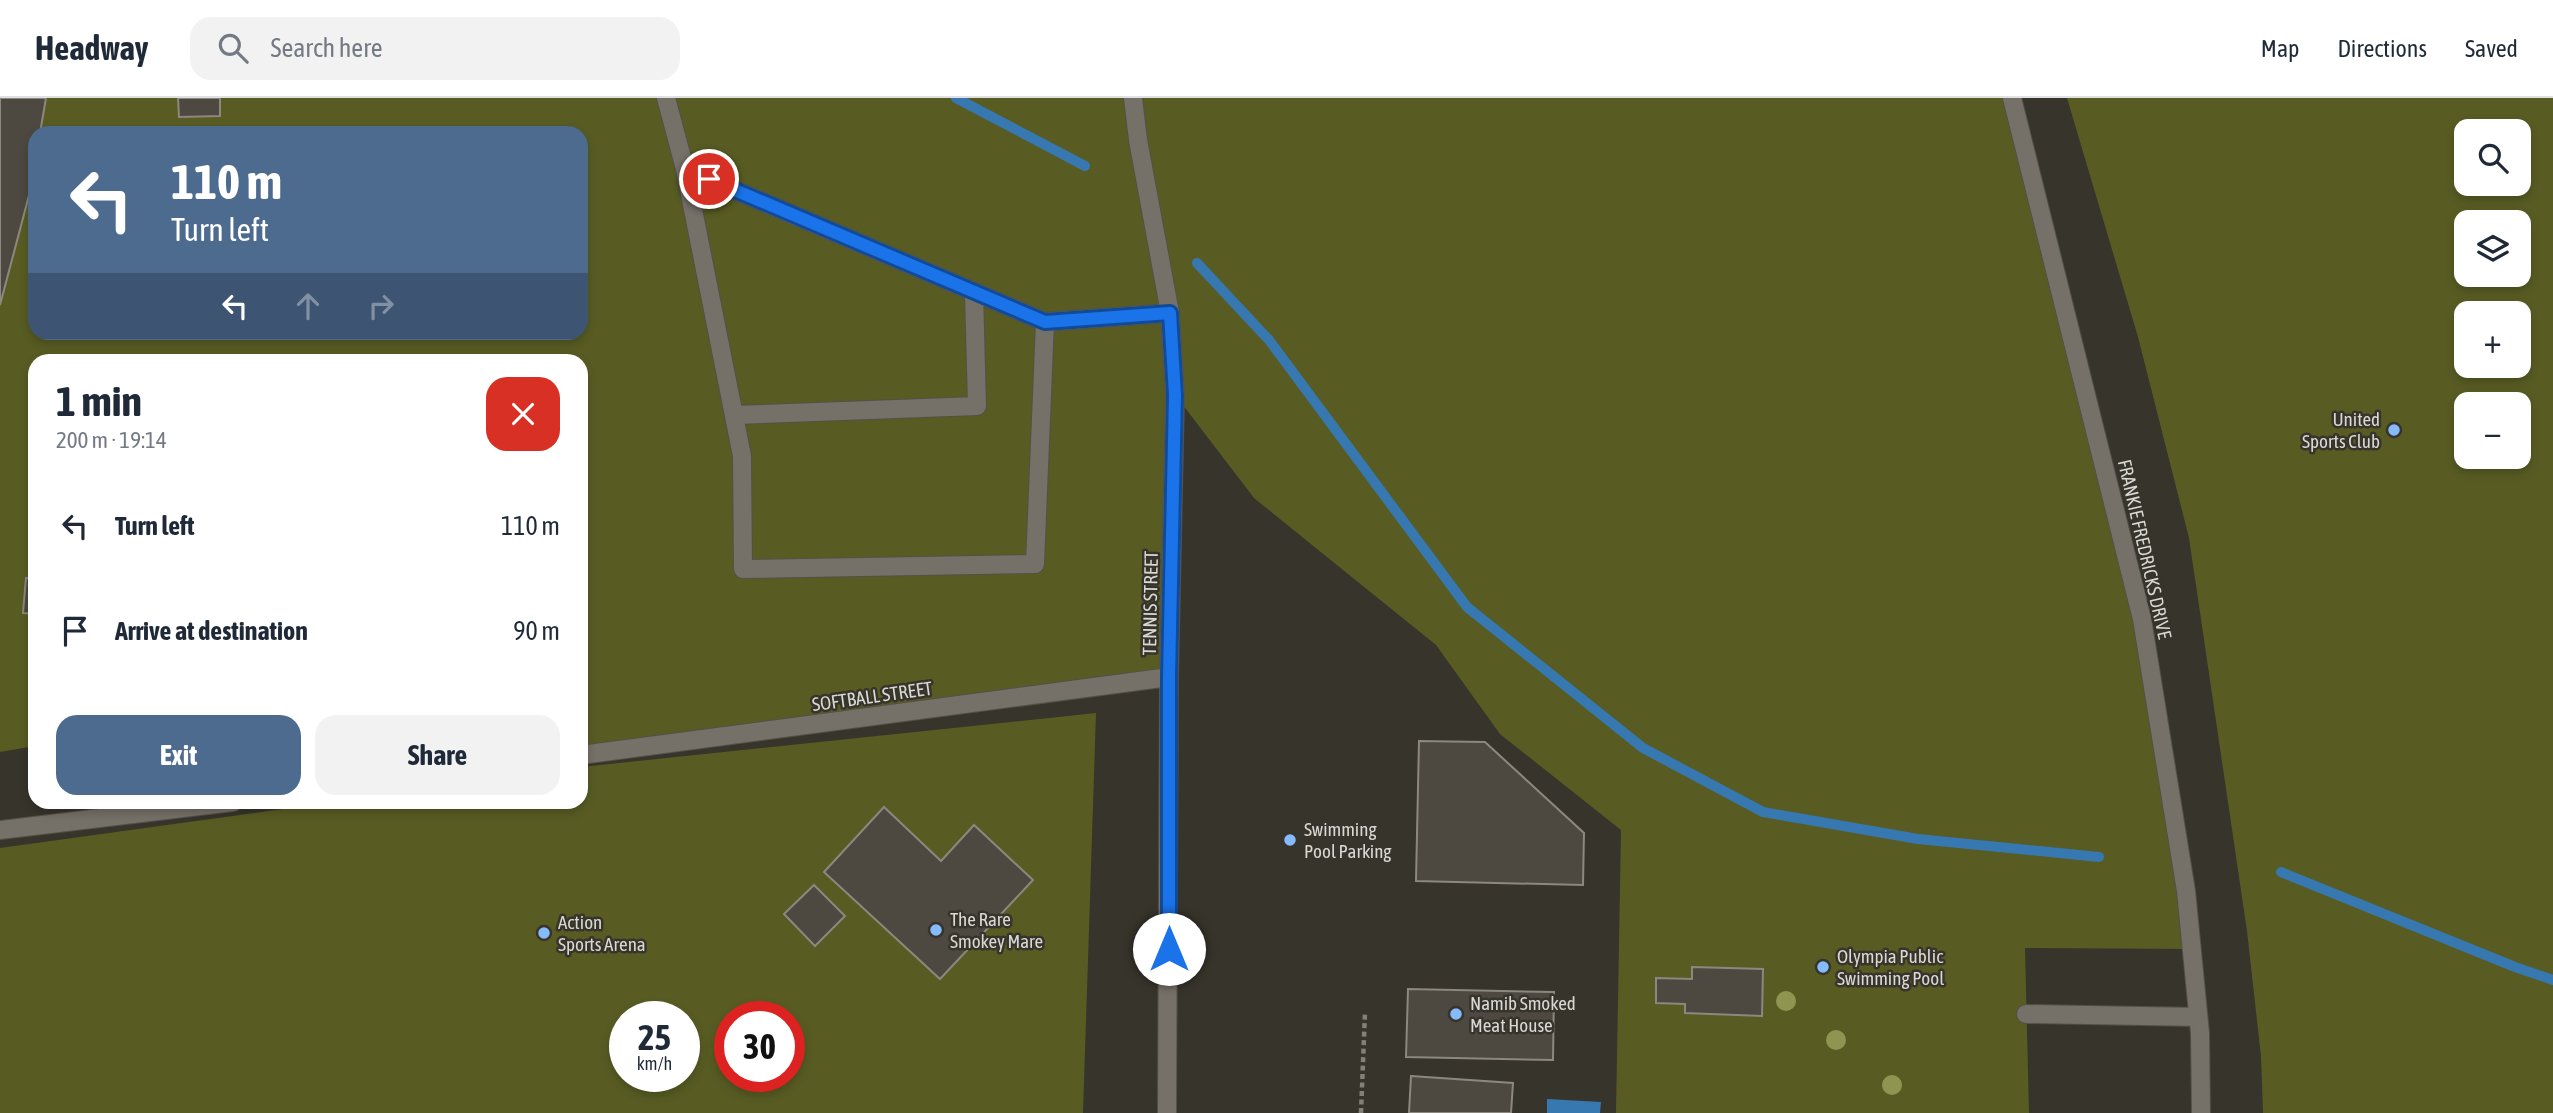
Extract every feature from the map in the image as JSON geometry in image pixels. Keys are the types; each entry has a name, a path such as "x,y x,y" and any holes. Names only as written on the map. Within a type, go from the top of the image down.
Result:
{"street":[{"path":"666,98 685,169 742,456 743,569 1035,564 1045,322"},
{"name":"TENNIS STREET","path":"1133,98 1138,141 1170,313 1175,395 1169,677 1167,1113"},
{"name":"FRANKIE FREDRICKS DRIVE","path":"2012,98 2142,619 2186,891 2199,1017 2202,1113"},
{"path":"685,169 1045,322 1170,313"},
{"path":"734,415 977,406 974,293"},
{"name":"SOFTBALL STREET","path":"588,754 1169,677"},
{"path":"0,830 175,809"},
{"path":"2026,1014 2199,1017"}],"path":[{"path":"1361,1113 1365,1012"}],"green space":[{"path":"0,98 2003,98 2129,561 2193,949 2025,948 2029,1113 1616,1113 1621,830 1500,734 1436,645 1254,498 1176,396 1169,677 588,754 588,354 28,354 28,747 0,752"},
{"path":"2067,98 2553,98 2553,1113 2263,1113 2261,1056 2247,931 2189,538 2138,337"},
{"name":"Action Sports Arena","path":"1096,713 1083,1113 0,1113 0,848 282,809 588,809 588,766"}],"water":[{"path":"1547,1099 1601,1102 1600,1113 1547,1113"}],"building":[{"path":"0,98 46,98 41,126 28,126 28,199 0,305"},
{"path":"178,98 220,98 220,116 179,117"},
{"path":"26,578 28,578 28,613 23,613"},
{"path":"1419,741 1485,742 1584,833 1583,885 1416,881"},
{"name":"The Rare Smokey Mare","path":"884,807 941,861 974,825 1033,880 940,979 824,872"},
{"path":"814,885 845,916 815,946 784,914"},
{"path":"1692,967 1763,969 1762,1016 1685,1013 1685,1004 1656,1003 1656,978 1692,979"},
{"path":"1408,989 1554,992 1553,1060 1406,1057"},
{"path":"1411,1076 1513,1083 1511,1113 1409,1113"}],"waterway":[{"path":"956,98 1085,166"},
{"path":"1197,263 1269,340 1467,607 1643,748 1763,812 1918,839 2099,857"},
{"path":"2281,872 2553,980"}],"place":[{"name":"United Sports Club","path":"2394,430"},
{"name":"Swimming Pool Parking","path":"1290,840"},
{"name":"The Rare Smokey Mare","path":"936,930"},
{"name":"Action Sports Arena","path":"544,933"},
{"name":"Olympia Public Swimming Pool","path":"1823,967"},
{"name":"Namib Smoked Meat House","path":"1456,1014"}],"route":[{"path":"709,179 943,281 1045,322 1170,313 1175,395 1169,677 1169,949"}]}
